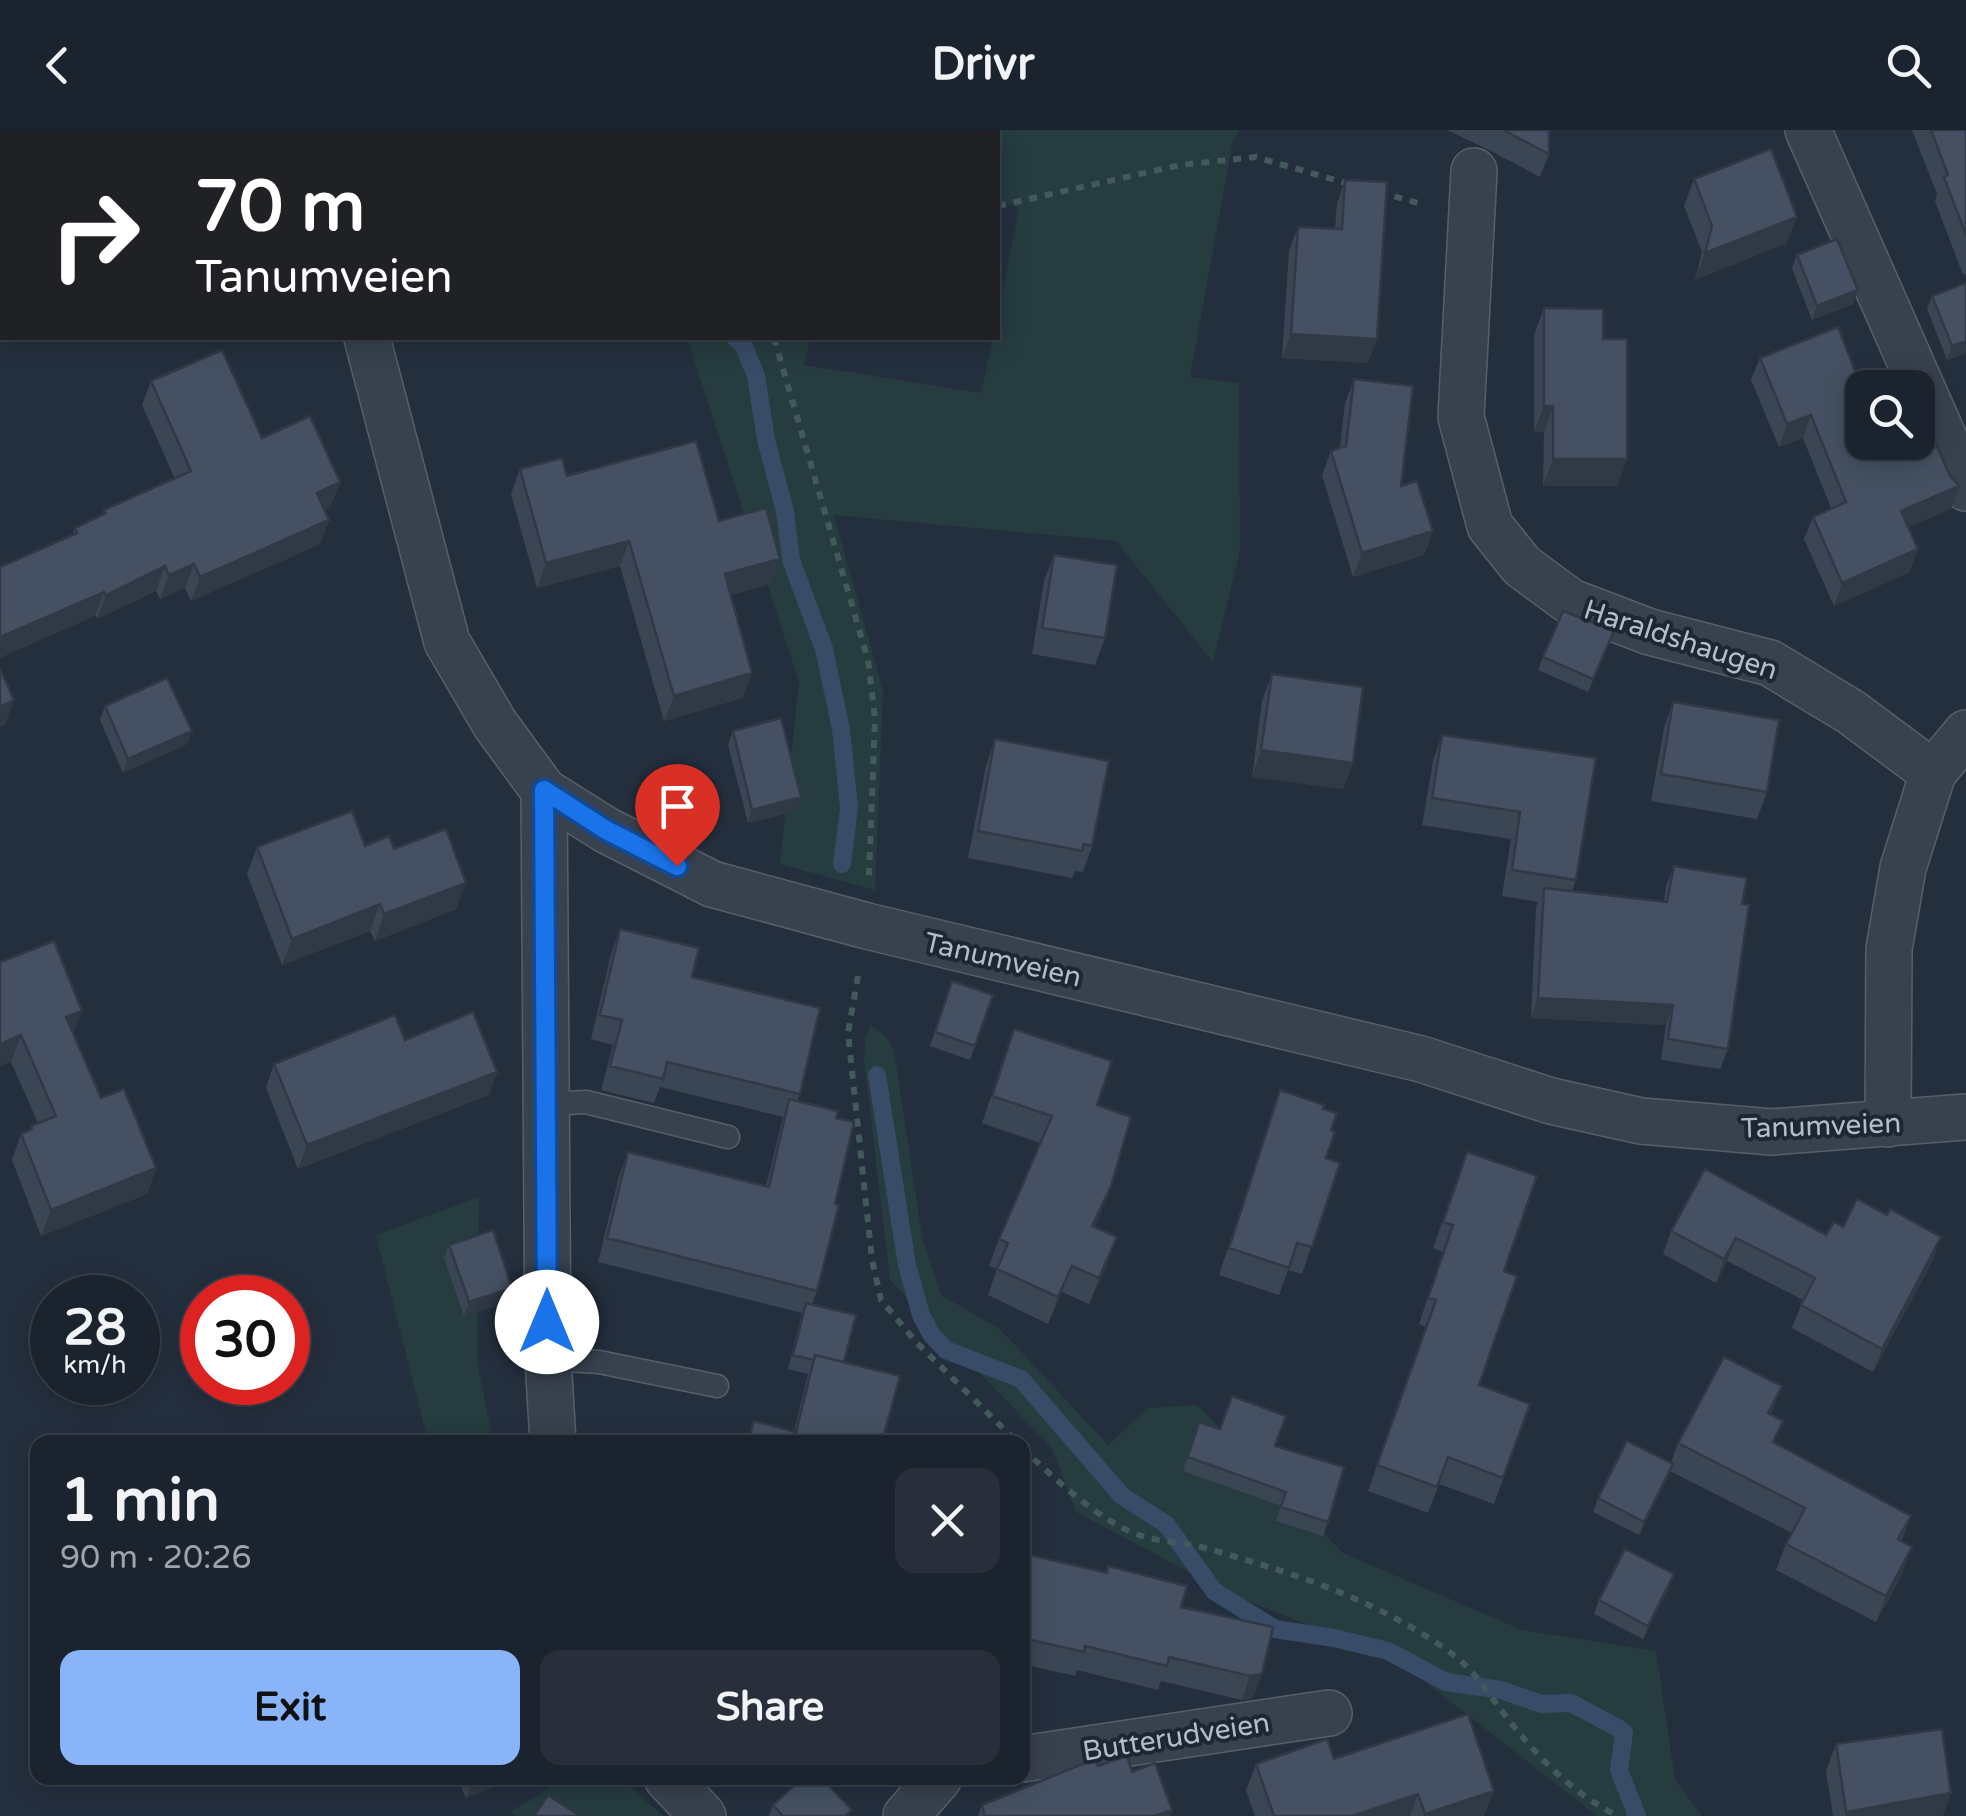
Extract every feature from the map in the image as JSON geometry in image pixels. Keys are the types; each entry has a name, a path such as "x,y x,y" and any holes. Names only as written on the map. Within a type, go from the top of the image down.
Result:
{"street":[{"path":"1808,130 1966,488"},
{"name":"Haraldshaugen","path":"1474,170 1461,417 1490,526 1522,566 1571,602 1650,632 1770,663 1851,712 1932,773"},
{"name":"Tanumveien","path":"368,340 447,642 495,724 544,790 606,830 712,884 867,926 1421,1058 1551,1101 1641,1121 1772,1132 1966,1117"},
{"path":"1888,1124 1889,949 1903,868 1932,773 1966,733"},
{"path":"544,790 548,1359 553,1435"},
{"name":"Butterudveien","path":"1030,1758 1329,1712"},
{"path":"673,1785 703,1816"},
{"path":"906,1816 933,1785"}],"lane":[{"path":"546,1104 586,1102 728,1136"},
{"path":"548,1359 599,1362 717,1386"}],"path":[{"path":"1000,206 1180,166 1256,157 1470,218"},
{"path":"1030,1455 1058,1481 1128,1530 1159,1543 1199,1546 1305,1576 1381,1610 1443,1647 1474,1671 1496,1704 1552,1767 1592,1804 1618,1816"}],"green space":[{"path":"1000,130 1239,130 1233,140 1190,377 1239,383 1240,550 1213,662 1116,541 834,515 883,691 875,890 780,864 799,682 688,340 810,340 804,365 981,393 993,340 1000,340 1000,303 1019,208 1000,201"},
{"path":"870,1025 885,1035 894,1050 922,1237 941,1295 1000,1329 1108,1445 1148,1408 1197,1405 1343,1553 1522,1630 1656,1651 1675,1780 1702,1816 1597,1816 1396,1659 1232,1595 1076,1512 1052,1448 890,1280 864,1060"},
{"path":"479,1197 477,1362 492,1435 426,1435 376,1235"},
{"path":"554,1785 628,1785 663,1816 516,1816 510,1812"}],"building":[{"path":"1503,130 1549,130 1549,154"},
{"path":"1931,130 1966,130 1966,235 1944,177 1948,175"},
{"path":"1771,149 1797,217 1705,253 1712,226 1694,179"},
{"path":"1345,180 1387,182 1377,339 1291,334 1298,227 1342,229"},
{"path":"1837,239 1858,290 1817,306 1797,255"},
{"path":"1966,283 1966,341 1952,346 1932,296"},
{"path":"1544,308 1603,309 1603,339 1627,339 1627,459 1553,459 1553,406 1544,406"},
{"path":"1838,327 1855,370 1845,370 1845,460 1935,460 1935,442 1950,476 1959,486 1901,511 1918,549 1842,583 1813,517 1846,502 1811,415 1787,424 1760,358"},
{"path":"222,350 262,438 310,416 340,482 317,493 329,520 200,577 194,564 169,575 165,566 106,595 104,592 0,637 0,567 77,533 75,528 106,513 104,510 191,471 151,381"},
{"path":"1354,379 1413,386 1401,486 1417,481 1433,531 1362,553 1331,451 1346,446"},
{"path":"696,441 719,521 766,508 780,559 725,574 752,673 674,696 629,541 546,563 520,469 562,458 567,476"},
{"path":"1054,555 1117,565 1105,638 1042,628"},
{"path":"1563,611 1614,631 1593,679 1543,657"},
{"path":"0,669 14,700 0,707"},
{"path":"1272,674 1363,687 1353,763 1261,750"},
{"path":"167,678 192,731 128,759 105,706"},
{"path":"1673,702 1779,720 1767,792 1661,774"},
{"path":"781,718 801,797 752,810 733,731"},
{"path":"1442,735 1596,758 1576,880 1512,870 1520,812 1432,798"},
{"path":"995,739 1109,761 1092,846 1084,844 1082,851 978,831"},
{"path":"352,811 365,846 389,836 394,849 446,829 466,883 384,914 380,904 292,939 257,847"},
{"path":"1674,866 1747,878 1742,904 1749,905 1728,1049 1668,1039 1673,1005 1538,998 1544,888 1667,902"},
{"path":"620,929 699,948 692,977 820,1008 800,1094 667,1062 663,1079 610,1066 622,1020 600,1015"},
{"path":"54,941 82,1011 66,1017 101,1098 124,1089 156,1168 51,1210 21,1134 56,1116 21,1035 0,1044 0,962"},
{"path":"952,981 993,995 975,1046 935,1032"},
{"path":"473,1012 497,1072 307,1145 274,1064 395,1015 405,1040"},
{"path":"1014,1029 1112,1061 1097,1105 1131,1117 1111,1186 1092,1226 1117,1237 1099,1278 1072,1266 1058,1297 997,1269 1008,1243 999,1239 1052,1116 992,1096"},
{"path":"1280,1090 1337,1113 1326,1158 1340,1163 1312,1247 1297,1243 1289,1268 1229,1248"},
{"path":"789,1099 838,1111 836,1118 854,1122 835,1204 839,1205 817,1291 607,1238 628,1152 769,1187"},
{"path":"1467,1152 1537,1176 1504,1271 1517,1276 1479,1385 1530,1404 1503,1478 1448,1457 1437,1487 1377,1465 1436,1300 1428,1298 1453,1225 1443,1222"},
{"path":"1705,1169 1826,1235 1834,1222 1843,1227 1857,1199 1887,1215 1890,1209 1941,1237 1882,1349 1801,1305 1815,1278 1736,1238 1724,1259 1671,1231"},
{"path":"493,1230 512,1288 469,1302 449,1245"},
{"path":"806,1303 856,1315 844,1362 793,1355"},
{"path":"815,1355 900,1376 884,1435 750,1435 754,1421 796,1432"},
{"path":"1724,1357 1782,1386 1768,1413 1783,1421 1773,1442 1911,1516 1898,1539 1912,1547 1886,1596 1786,1544 1805,1508 1678,1443"},
{"path":"1232,1396 1286,1416 1275,1446 1344,1467 1328,1522 1281,1507 1286,1492 1188,1457 1199,1422 1220,1429"},
{"path":"1627,1441 1673,1464 1644,1522 1598,1498"},
{"path":"1625,1549 1674,1574 1648,1626 1599,1600"},
{"path":"1030,1555 1107,1573 1108,1566 1187,1586 1181,1607 1273,1627 1262,1674 1250,1676 1169,1657 1167,1666 1085,1646 1084,1652 1030,1640"},
{"path":"1468,1714 1494,1791 1425,1814 1418,1794 1352,1816 1274,1816 1256,1764 1327,1739 1334,1759"},
{"path":"1942,1729 1951,1793 1846,1812 1836,1744"},
{"path":"1127,1756 1132,1772 1155,1763 1172,1810 1155,1816 985,1816 982,1805 1095,1759 1098,1766"},
{"path":"794,1785 828,1785 852,1810 845,1816 783,1816 773,1805"},
{"path":"548,1795 580,1816 534,1816"}],"waterway":[{"path":"738,340 756,376 766,440 785,511 791,560 824,649 841,729 849,808 842,864"},
{"path":"877,1075 907,1265 921,1315 946,1350 1021,1379 1122,1496 1166,1524 1214,1591 1275,1629 1388,1651 1446,1682 1501,1690 1541,1704 1571,1703 1618,1728 1624,1733 1619,1770 1637,1816"}],"route":[{"path":"547,1322 544,790 606,830 677,866"}]}
